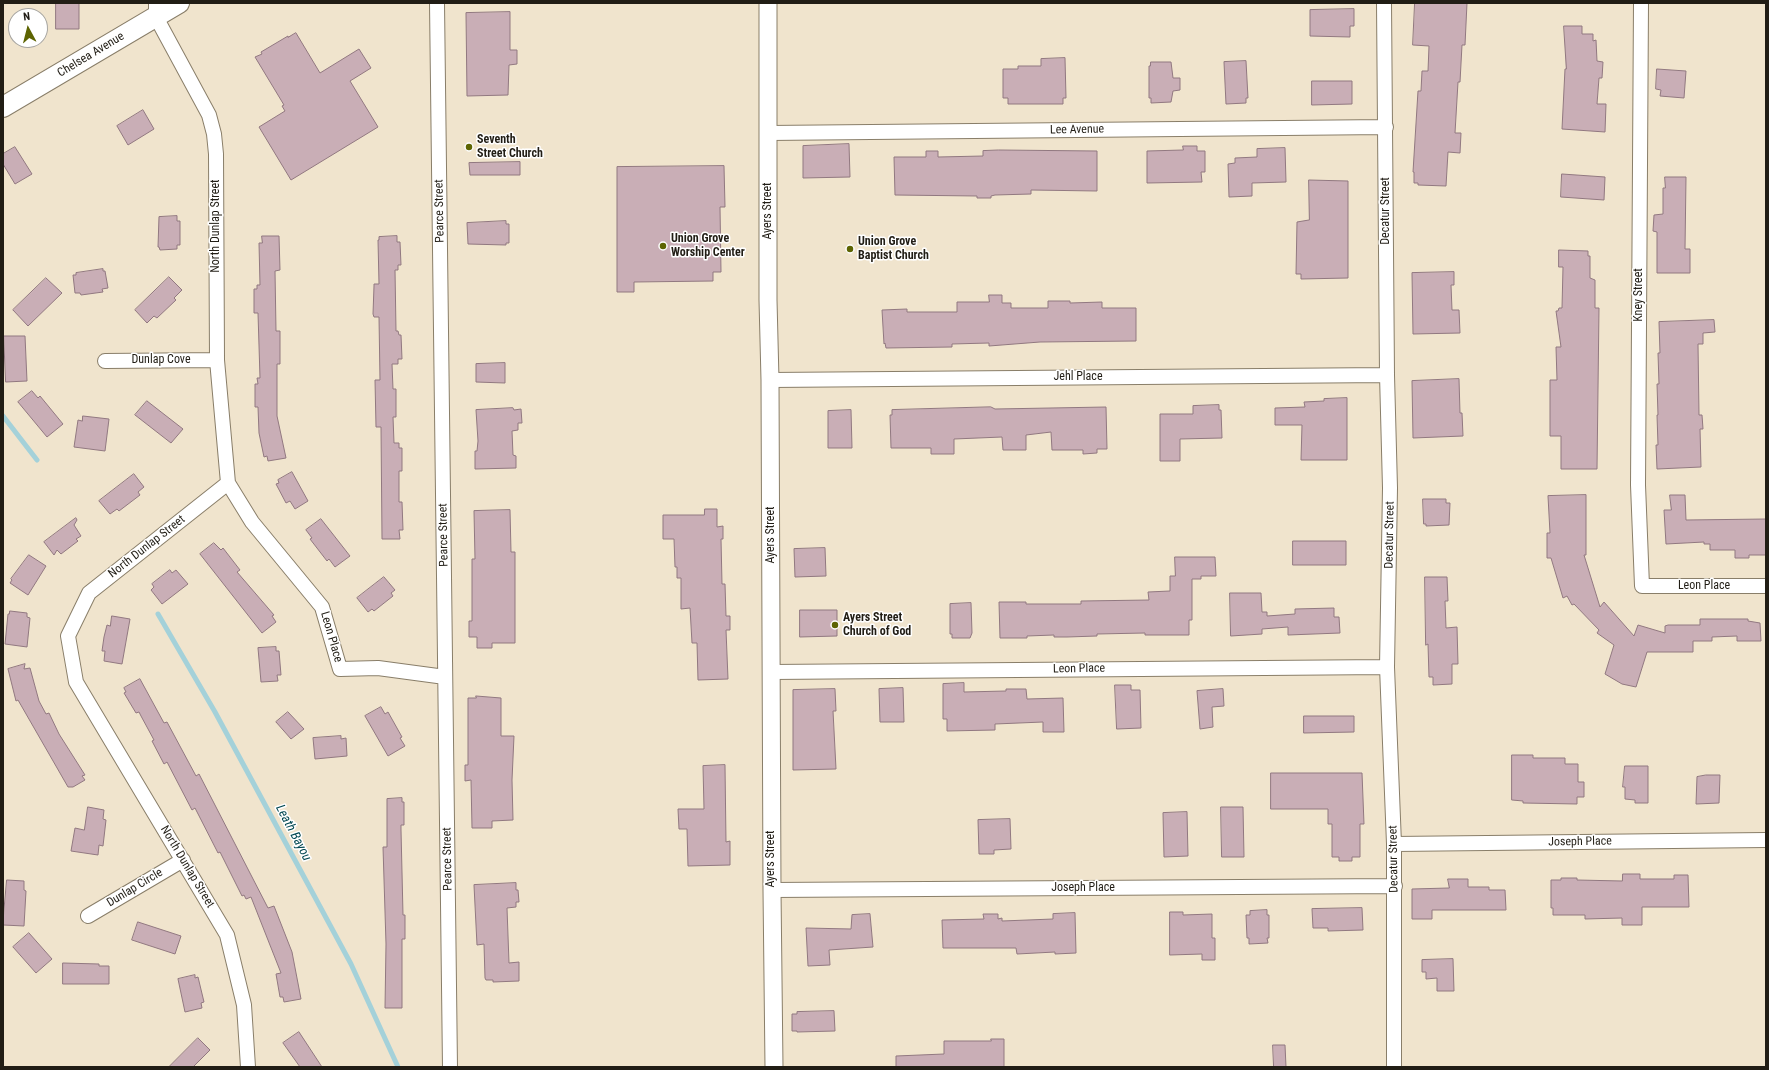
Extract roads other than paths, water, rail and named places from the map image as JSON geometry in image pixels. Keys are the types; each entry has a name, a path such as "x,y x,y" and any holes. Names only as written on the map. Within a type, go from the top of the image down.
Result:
{"main road":[{"name":"Chelsea Avenue","path":"3,107 156,10 179,3"}],"street":[{"name":"Pearce Street","path":"437,3 450,1067"},
{"name":"Ayers Street","path":"768,3 768,300 770,380 774,1067"},
{"name":"Decatur Street","path":"1384,3 1387,375 1390,488 1388,667 1394,844 1394,1067"},
{"name":"Kney Street","path":"1641,3 1638,485 1642,586"},
{"name":"North Dunlap Street","path":"156,10 208,115 214,134 216,169 217,360 228,483 89,593 68,636 76,682 227,935 244,1005 248,1067"},
{"name":"Lee Avenue","path":"768,134 1386,127"},
{"name":"Dunlap Cove","path":"105,361 217,360"},
{"name":"Jehl Place","path":"770,380 1387,375"},
{"name":"Leon Place","path":"228,483 252,522 322,607 340,669 378,668 446,677"},
{"name":"Leon Place","path":"1642,586 1766,586"},
{"name":"Leon Place","path":"771,672 1388,667"},
{"name":"Joseph Place","path":"1394,844 1766,840"},
{"name":"Dunlap Circle","path":"88,916 183,860"},
{"name":"Joseph Place","path":"772,890 1394,886"}],"waterway":[{"name":"Leath Bayou","path":"3,416 37,460"},
{"name":"Leath Bayou","path":"158,614 215,712 351,964 398,1067"}],"place":[{"name":"Seventh Street Church","path":"469,147"},
{"name":"Union Grove Worship Center","path":"663,246"},
{"name":"Union Grove Baptist Church","path":"850,249"},
{"name":"Ayers Street Church of God","path":"835,625"}]}
